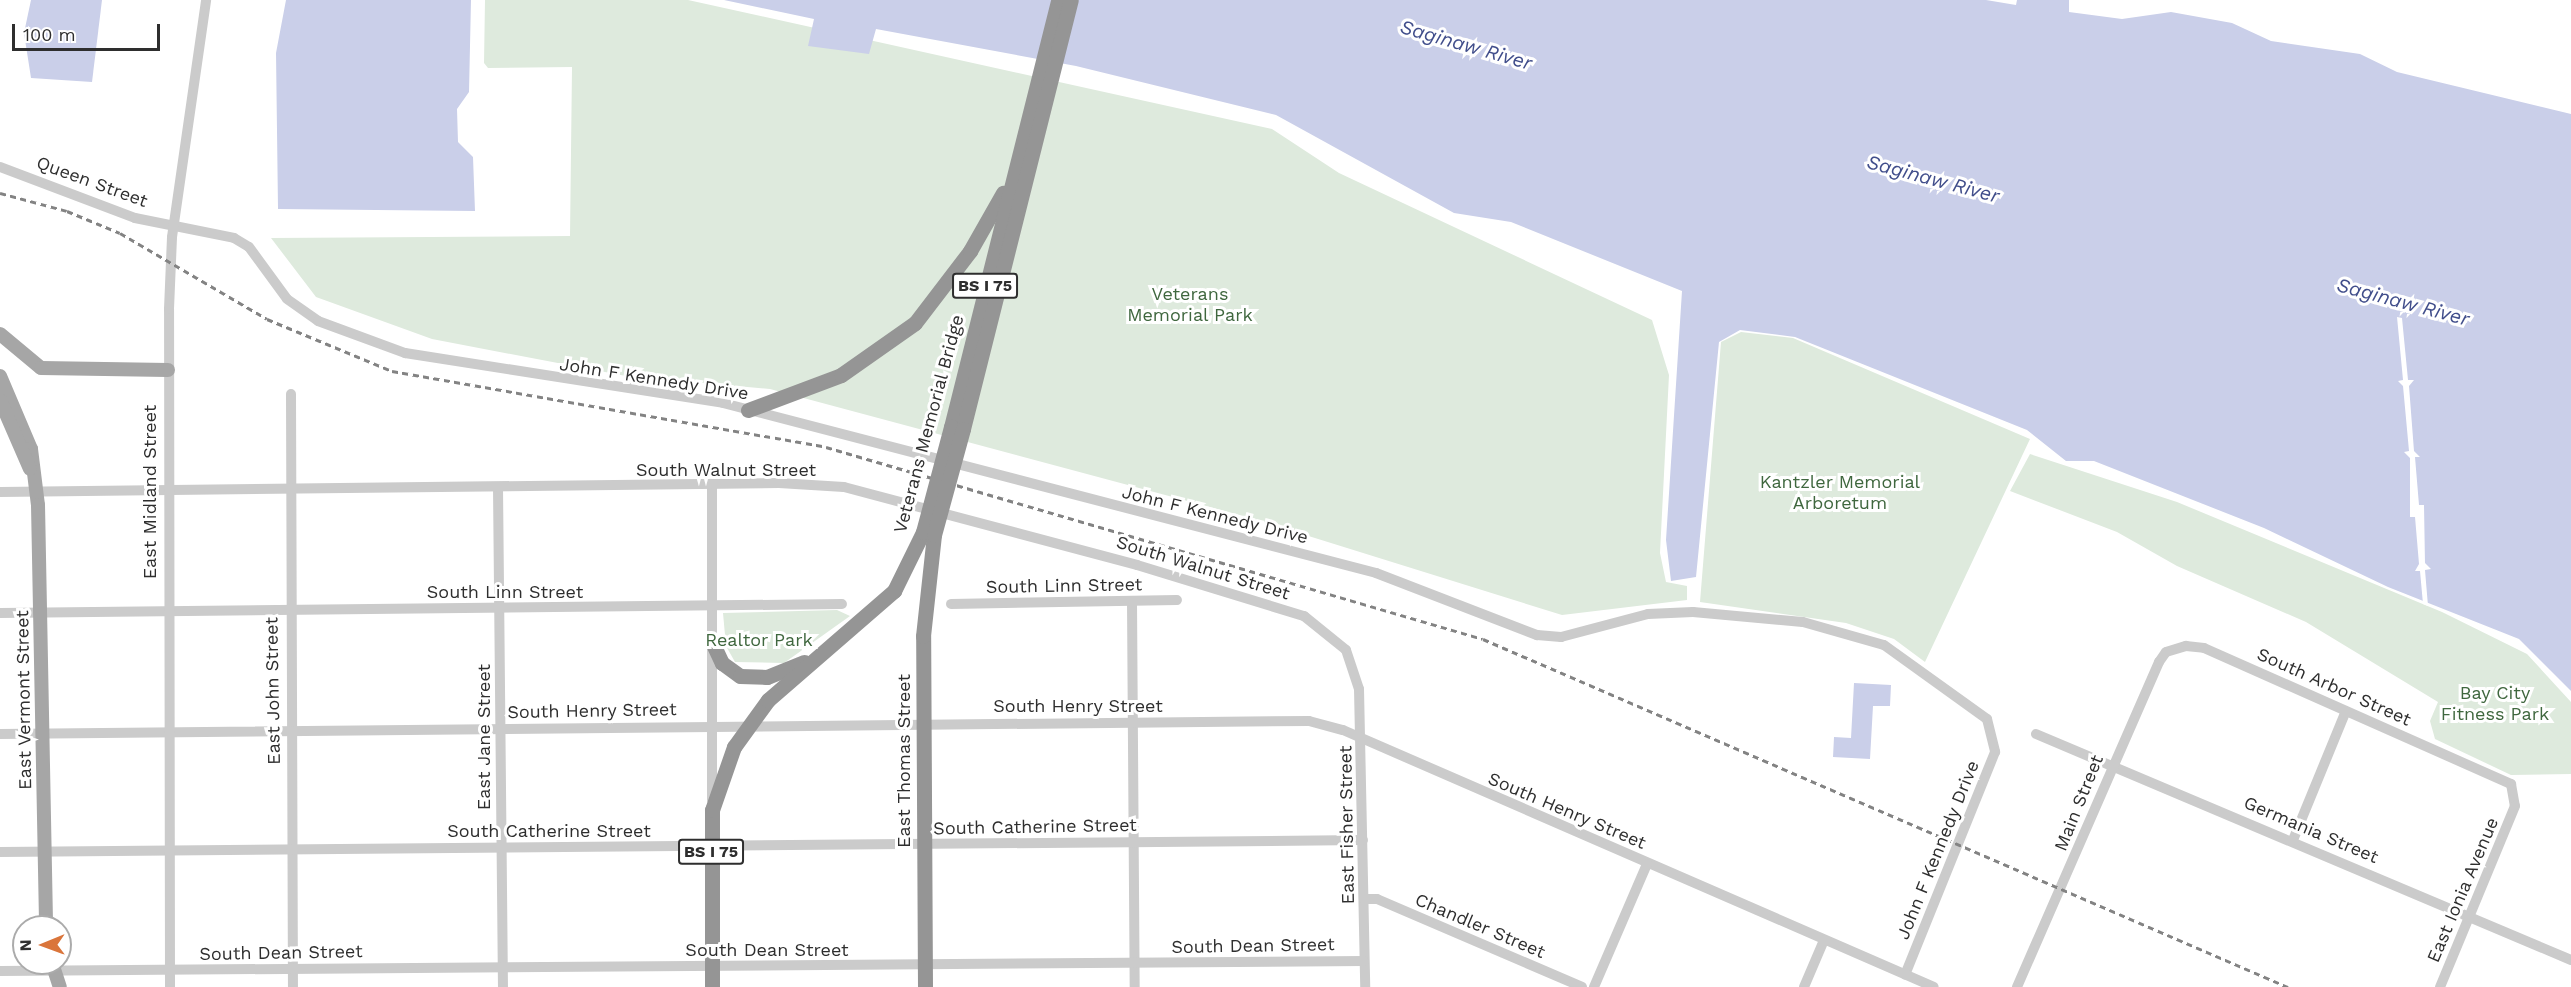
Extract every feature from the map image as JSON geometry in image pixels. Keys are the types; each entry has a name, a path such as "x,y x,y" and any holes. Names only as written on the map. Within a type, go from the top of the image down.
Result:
{"highway":[{"name":"Veterans Memorial Bridge","path":"748,725 780,688 824,653 894,591 929,533 1027,148 1058,0"},
{"name":"Veterans Memorial Bridge","path":"957,428 1013,175 1027,148 1071,0"},
{"path":"748,410 841,375 915,323 970,251 1013,175"},
{"name":"East Thomas Street","path":"925,987 924,724 929,533"},
{"path":"714,646 731,670 758,678 824,653"},
{"name":"BS I 75","path":"712,987 712,810 716,790 748,725"}],"main road":[{"path":"0,334 42,368 168,370"},
{"name":"East Vermont Street","path":"0,376 28,440 36,491 41,613 46,915"},
{"name":"East Vermont Street","path":"0,400 32,473"}],"street":[{"name":"East Midland Street","path":"170,987 168,370 174,223 206,0"},
{"name":"Queen Street","path":"0,166 135,218 174,223"},
{"name":"John F Kennedy Drive","path":"174,223 234,238 249,247 287,299 355,337 451,363 748,410 1376,573 1536,635 1561,637 1648,614 1693,612 1803,622 1884,645 1974,705 1987,719 1995,752 1905,975"},
{"name":"East John Street","path":"291,394 288,610 293,987"},
{"name":"South Walnut Street","path":"0,492 498,487 844,487 1137,564 1304,616 1336,638 1352,664"},
{"name":"East Jane Street","path":"498,487 503,987"},
{"path":"712,488 714,646 712,810"},
{"name":"South Linn Street","path":"951,604 1177,600"},
{"path":"1132,602 1135,987"},
{"name":"South Linn Street","path":"0,613 842,604"},
{"name":"South Arbor Street","path":"2186,646 2204,648 2511,784 2516,806"},
{"name":"Main Street","path":"2017,987 2158,662 2166,652 2186,646"},
{"name":"East Fisher Street","path":"1352,664 1362,741 1365,987"},
{"path":"2293,840 2346,711"},
{"name":"South Henry Street","path":"0,734 290,729 1309,721 1362,741 1934,987"},
{"name":"Germania Street","path":"2036,734 2293,840 2571,960"},
{"name":"East Ionia Avenue","path":"2440,987 2516,806"},
{"name":"South Catherine Street","path":"0,852 1363,840"},
{"path":"1594,987 1647,864"},
{"name":"Chandler Street","path":"1364,900 1377,900 1582,987"},
{"path":"1804,987 1824,940"},
{"name":"South Dean Street","path":"72,968 170,971 1364,961"}],"green space":[{"name":"Veterans Memorial Park","path":"485,0 688,0 1272,129 1339,173 1652,320 1669,375 1660,553 1666,582 1687,586 1687,600 1562,615 1251,518 770,389 626,376 432,339 316,297 271,238 570,236 572,67 488,68 484,63"},
{"name":"Kantzler Memorial Arboretum","path":"1741,332 1793,338 2030,439 1925,662 1894,639 1846,623 1700,602 1721,342"},
{"name":"Bay City Fitness Park","path":"2030,454 2177,502 2442,612 2527,654 2571,702 2571,774 2511,775 2435,739 2430,721 2438,702 2306,622 2177,566 2117,532 2010,491"},
{"name":"Realtor Park","path":"837,610 850,616 784,663 735,662 726,646 723,613"}],"water":[{"path":"31,0 102,0 92,82 31,78 24,33"},
{"path":"286,0 471,0 469,92 457,109 458,142 473,157 475,211 278,209 276,53"},
{"name":"Saginaw River","path":"724,0 1986,0 2016,5 2017,0 2069,0 2069,12 2122,19 2171,12 2232,23 2271,41 2360,54 2397,72 2571,114 2571,691 2519,639 2388,587 2264,528 2094,461 2066,461 2027,430 1795,337 1740,330 1719,342 1696,577 1671,581 1666,540 1682,291 1511,222 1454,213 1276,115 1076,66 876,29 869,54 808,46 814,19"},
{"path":"1854,683 1891,685 1890,706 1873,706 1870,759 1833,757 1834,737 1851,738"}],"pier":[{"path":"2397,317 2402,318 2408,380 2414,380 2409,386 2414,451 2420,457 2415,457 2419,505 2424,505 2425,563 2431,569 2425,570 2428,606 2423,604 2420,571 2415,571 2419,564 2415,517 2410,517 2410,458 2404,452 2409,451 2403,386 2398,381 2403,380"}],"railway":[{"path":"0,193 67,211 120,233 267,319 392,371 826,447 1483,639 2288,987"}]}
